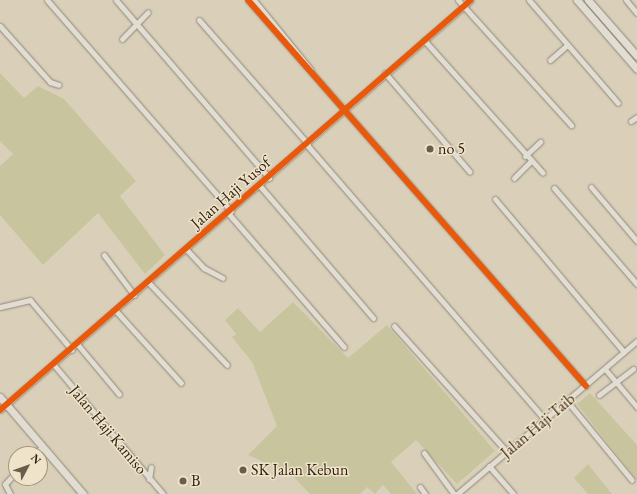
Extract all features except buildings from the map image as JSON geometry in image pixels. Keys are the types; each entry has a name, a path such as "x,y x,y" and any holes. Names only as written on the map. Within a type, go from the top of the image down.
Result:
{"main road":[{"path":"572,0 585,10"},
{"path":"577,0 637,69"},
{"path":"588,0 637,56"},
{"path":"0,397 43,446"},
{"path":"48,452 83,494"}],"street":[{"path":"47,0 344,347"},
{"path":"116,0 269,178"},
{"path":"248,0 347,110 586,386"},
{"path":"254,0 312,72"},
{"path":"458,0 571,125"},
{"name":"Jalan Haji Yusof","path":"0,410 78,345 134,295 149,284 229,212 347,110 385,73 471,0"},
{"path":"529,0 618,103"},
{"path":"626,0 637,13"},
{"path":"122,39 135,22 148,12"},
{"path":"199,20 308,144 545,420"},
{"path":"0,26 50,82 59,85"},
{"path":"424,40 526,156 532,160 543,173"},
{"path":"550,60 567,45"},
{"path":"385,73 470,172"},
{"path":"631,121 637,117"},
{"path":"526,156 540,142"},
{"path":"514,178 532,160"},
{"path":"260,186 373,318"},
{"path":"591,187 637,241"},
{"path":"554,188 637,284"},
{"path":"495,199 624,352"},
{"path":"187,250 204,268 223,278"},
{"path":"104,255 134,295"},
{"path":"149,284 227,365"},
{"path":"0,307 30,300 72,350"},
{"path":"116,311 181,383"},
{"path":"394,326 507,452"},
{"name":"Jalan Haji Taib","path":"456,494 586,386 637,341"},
{"path":"78,345 119,394"},
{"name":"Jalan Haji Kamiso","path":"54,365 163,494"},
{"path":"605,369 637,407"},
{"path":"599,395 633,369"},
{"path":"567,401 632,480"},
{"path":"424,453 456,494"},
{"path":"489,466 513,494"},
{"path":"149,479 151,467"},
{"path":"8,481 5,484 10,494"},
{"path":"420,487 425,494"}],"shaded area":[{"path":"0,73 24,98 38,86 64,99 136,181 120,196 165,255 145,274 98,213 43,265 0,215 0,166 13,154 0,141"},
{"path":"293,302 348,358 387,325 495,451 457,484 416,440 391,462 417,494 391,494 383,485 375,494 367,487 360,494 310,494 291,474 248,455 277,426 252,362 232,337 236,334 225,320 238,308 260,332"},
{"path":"590,393 637,445 637,480 577,404"},
{"path":"588,464 612,494 588,494 574,478"}],"cycle path":[{"path":"248,0 586,386"},
{"path":"0,410 471,0"}],"place":[{"name":"no 5","path":"430,149"},
{"name":"SK Jalan Kebun","path":"243,470"},
{"name":"B","path":"183,481"}]}
